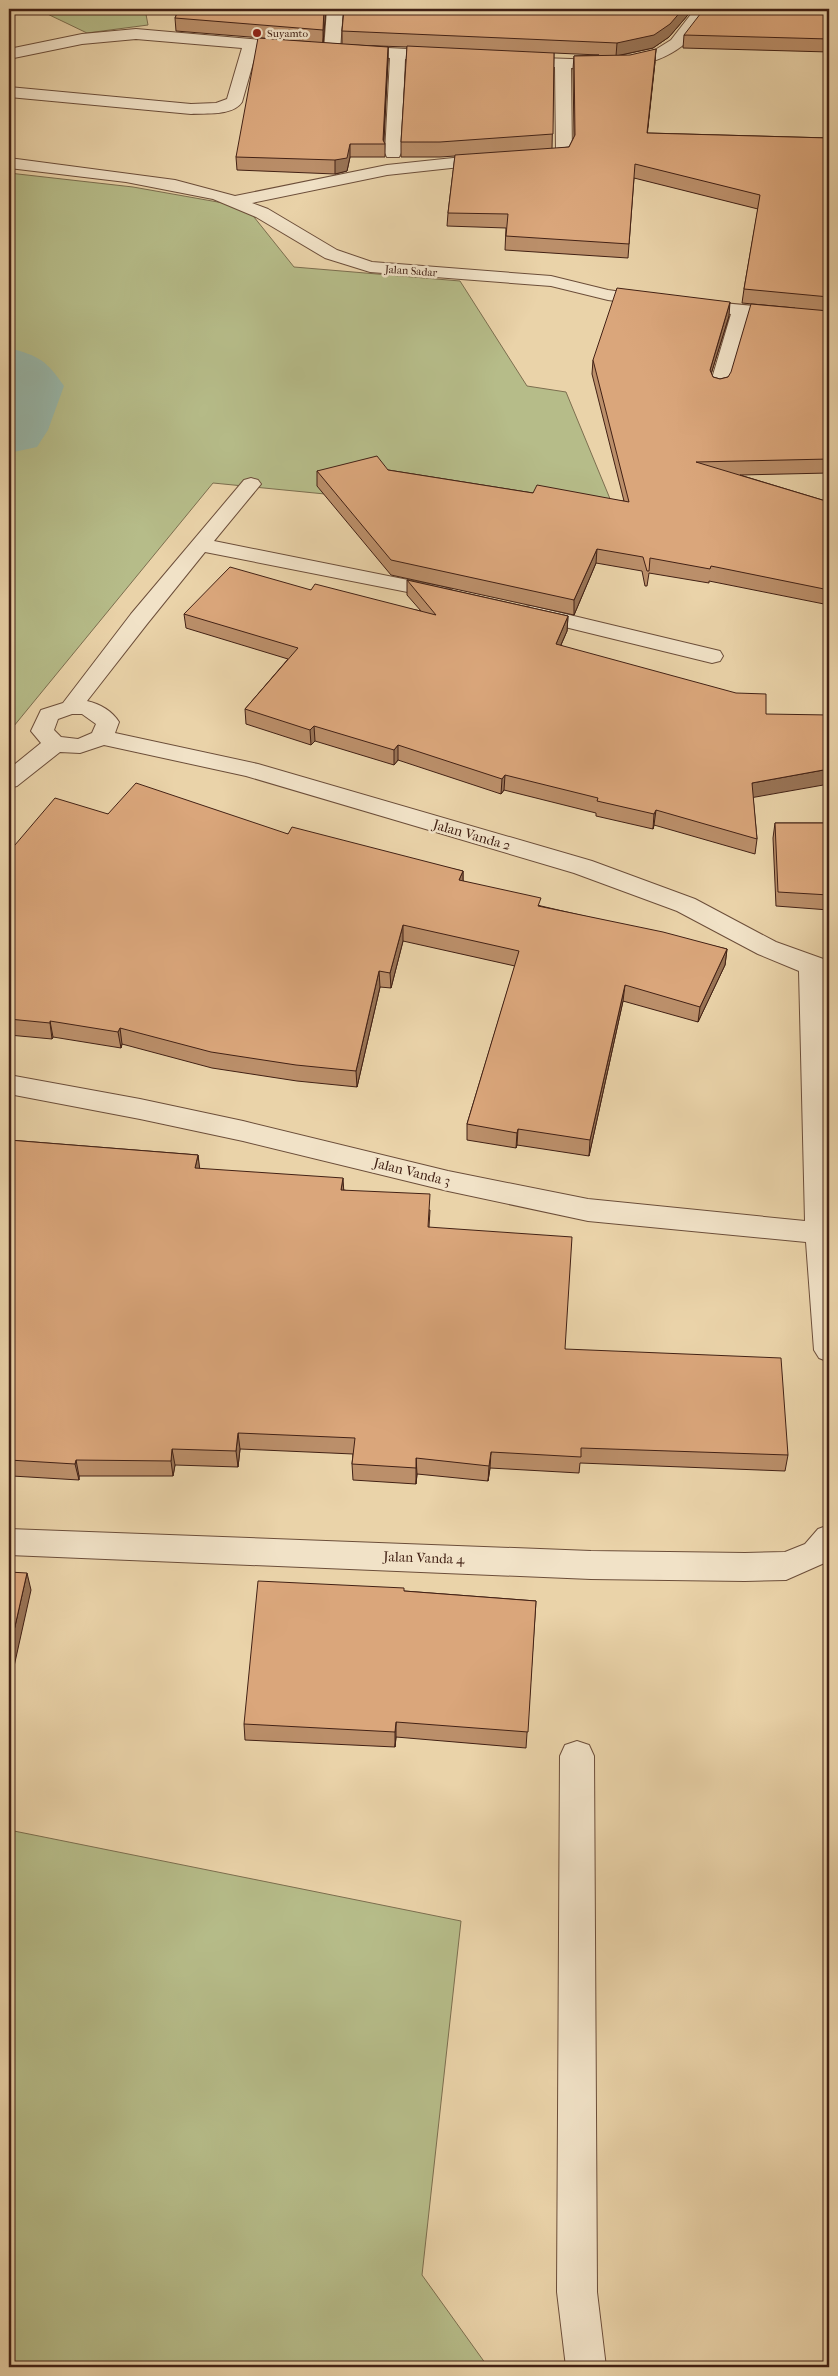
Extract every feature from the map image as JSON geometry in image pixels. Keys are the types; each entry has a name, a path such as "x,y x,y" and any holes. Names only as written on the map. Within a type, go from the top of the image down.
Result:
{"street":[{"path":"332,50 335,9"},
{"path":"498,59 616,63 637,61 654,55 678,42 702,9"},
{"path":"9,54 82,39 136,34 332,50 460,57"},
{"path":"9,92 191,109 218,108 234,102 251,44"},
{"path":"393,153 398,53"},
{"path":"236,201 387,170 471,160 556,157 564,154 563,62"},
{"name":"Jalan Sadar","path":"9,163 198,189 236,201 262,212 331,254 370,267 551,281 624,298 829,318"},
{"path":"719,385 741,310"},
{"path":"70,707 251,484"},
{"path":"201,545 462,597"},
{"path":"508,607 583,623 712,656"},
{"path":"70,707 95,709 108,722 102,737 80,746 55,744 42,731 49,715 70,707"},
{"name":"Jalan Vanda 2","path":"102,737 250,769 583,867 686,905 768,948 820,968"},
{"path":"9,781 55,744"},
{"path":"820,968 819,1233 829,1350"},
{"name":"Jalan Vanda 3","path":"9,1085 140,1109 243,1131 448,1181 588,1210 819,1233"},
{"name":"Jalan Vanda 4","path":"9,1542 591,1565 716,1567 786,1566 816,1554 829,1538"},
{"path":"577,1756 577,2292 586,2367"}],"green space":[{"path":"37,9 145,9 148,25 87,33"},
{"path":"9,173 133,187 246,207 294,267 460,281 527,386 566,392 620,523 213,483 9,732"},
{"path":"9,1830 461,1921 422,2275 488,2367 9,2367"}],"building":[{"path":"179,9 324,9 323,30 175,18"},
{"path":"344,9 683,9 670,24 654,35 617,43 342,31"},
{"path":"704,9 829,9 829,39 684,35"},
{"path":"258,38 388,47 383,140 385,144 350,144 347,158 335,160 236,157"},
{"path":"407,46 554,53 553,134 440,142 401,142"},
{"path":"656,49 647,133 829,138 829,297 744,289 760,195 635,164 629,244 506,236 508,214 448,213 455,155 569,147 575,135 574,56 630,55"},
{"path":"617,288 730,302 710,370 713,377 720,379 728,377 731,372 751,304 829,311 829,459 696,462 829,502 829,590 711,566 710,569 650,558 649,571 647,571 643,557 597,549 574,600 391,560 317,471 377,456 388,470 533,493 537,485 629,502 593,360"},
{"path":"230,567 311,590 315,584 436,615 407,580 568,616 556,644 736,693 766,694 766,714 829,715 829,769 752,783 757,839 656,810 654,814 597,801 598,798 505,775 502,779 398,745 394,750 314,726 310,730 245,709 298,648 184,614"},
{"path":"136,783 288,834 292,827 463,871 459,880 541,898 538,906 663,932 727,949 700,1007 625,985 590,1140 518,1129 517,1133 467,1124 519,951 403,925 390,973 379,971 356,1071 296,1065 211,1052 120,1028 118,1032 50,1021 50,1023 9,1019 9,852 55,798 108,814"},
{"path":"775,823 829,823 829,895 778,892"},
{"path":"9,1140 198,1155 195,1168 343,1178 341,1190 430,1194 428,1227 572,1237 565,1349 781,1358 788,1455 581,1448 581,1457 491,1452 489,1466 416,1458 416,1468 352,1464 355,1438 238,1433 236,1451 172,1449 171,1461 76,1460 75,1464 9,1460 12,1443 9,1443"},
{"path":"9,1572 27,1573 9,1653"},
{"path":"258,1581 404,1588 404,1591 536,1601 528,1732 396,1722 395,1732 244,1724"}],"waterway":[{"path":"9,371 26,386 9,430"}],"place":[{"name":"Suyamto","path":"257,33"}]}
